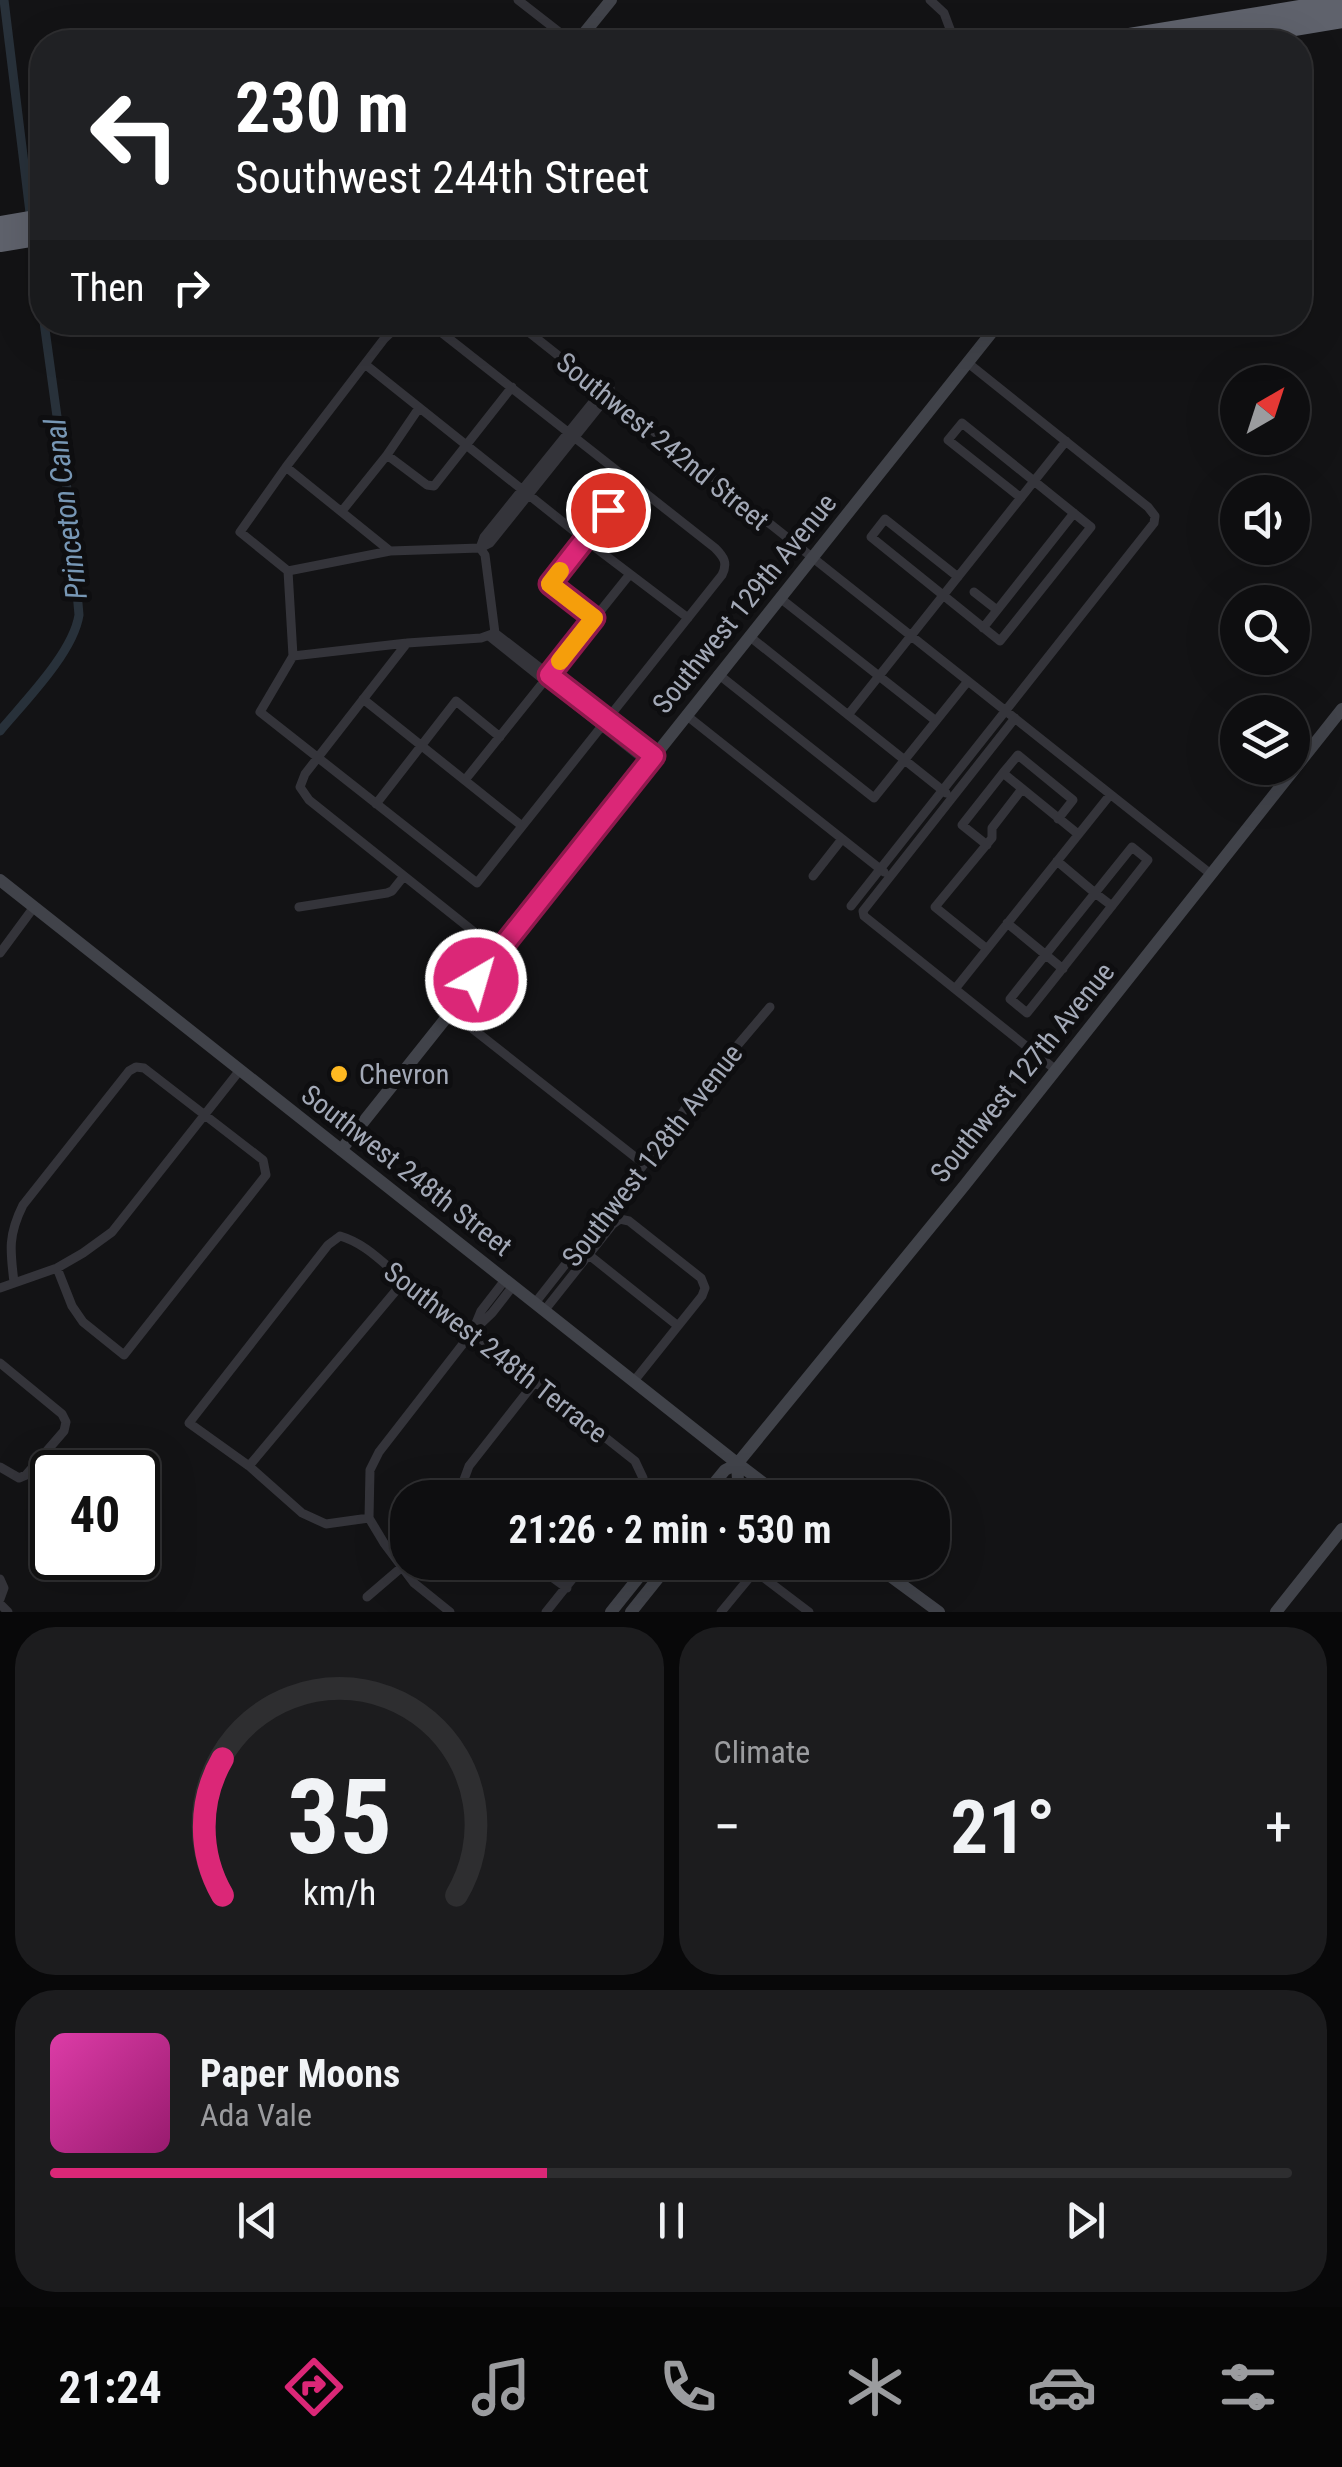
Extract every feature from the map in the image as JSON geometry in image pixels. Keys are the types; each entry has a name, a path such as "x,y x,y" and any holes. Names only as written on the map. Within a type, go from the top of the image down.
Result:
{"highway":[{"path":"1173,30 1342,2"},
{"path":"1281,30 1342,19"},
{"path":"0,225 30,232"},
{"path":"0,243 30,225"}],"street":[{"path":"518,0 558,30"},
{"path":"585,30 611,0"},
{"path":"930,0 944,13 950,30"},
{"path":"1222,30 1228,21"},
{"path":"388,335 240,532 288,571 294,656 260,712 476,883 722,575 725,560 716,548 445,335"},
{"name":"Southwest 242nd Street","path":"532,335 1212,875"},
{"name":"Southwest 129th Avenue","path":"341,1150 990,335"},
{"path":"851,906 1154,523 1148,506 968,363"},
{"path":"366,365 688,618"},
{"path":"388,455 431,486 439,481 512,387"},
{"path":"480,548 484,537 526,492 604,394"},
{"path":"342,511 388,455 419,408"},
{"path":"958,577 885,519 872,536 1000,642 1092,526 962,423 948,440 1021,498"},
{"path":"848,716 1066,441"},
{"path":"286,466 390,551"},
{"path":"594,618 550,584 631,481"},
{"path":"983,628 1074,513"},
{"path":"288,571 390,551 480,548"},
{"path":"480,548 484,554 492,634"},
{"path":"465,780 630,574"},
{"path":"974,592 997,610"},
{"path":"780,598 936,721"},
{"path":"294,656 492,634 651,760"},
{"path":"749,636 953,798"},
{"path":"408,643 302,778 300,787 310,800 498,951"},
{"path":"718,674 874,798 968,680"},
{"path":"362,700 522,826"},
{"path":"376,804 456,701 500,737"},
{"name":"Southwest 127th Avenue","path":"717,1480 725,1470 738,1464 1342,708"},
{"path":"686,715 890,877"},
{"path":"1016,718 863,911 864,916 1056,1070"},
{"path":"986,845 962,825 1018,755 1073,800 1058,819"},
{"path":"1003,774 1078,834"},
{"path":"988,949 935,907 992,838 992,828 1022,789"},
{"path":"955,989 1110,795"},
{"path":"812,876 842,839"},
{"path":"1132,847 1148,860 1027,1013 1010,999 1095,892 1132,847"},
{"path":"1057,861 1112,906"},
{"path":"299,907 387,893 404,876"},
{"name":"Southwest 248th Street","path":"0,880 760,1480"},
{"path":"0,953 34,907"},
{"path":"1007,924 1062,968"},
{"name":"Southwest 128th Avenue","path":"539,1307 692,1100 770,1007"},
{"path":"450,1011 644,1164"},
{"path":"14,1282 9,1244 22,1205 136,1067 144,1068 263,1160 266,1176 124,1355 83,1322 57,1268"},
{"path":"0,1288 57,1268 112,1232 240,1070"},
{"path":"539,1307 590,1255 613,1224 622,1219 630,1222 704,1285 702,1296 634,1381"},
{"name":"Southwest 248th Terrace","path":"248,1466 189,1424 328,1245 340,1236 357,1241 636,1461 641,1480"},
{"path":"590,1255 678,1326"},
{"path":"369,1518 326,1524 302,1512 248,1466 404,1281"},
{"path":"390,1552 369,1518 370,1470 379,1452 473,1331 492,1313 509,1283"},
{"path":"0,1364 62,1414 66,1422 64,1431 26,1475 19,1478 0,1468"},
{"path":"464,1480 469,1466 535,1382"},
{"name":"Southwest 127th Avenue","path":"738,1464 738,1480"},
{"path":"1276,1612 1342,1529"},
{"path":"721,1612 755,1570 809,1612"},
{"path":"367,1597 390,1577"},
{"path":"0,1579 4,1588 0,1601 8,1612"},
{"path":"412,1580 450,1612"},
{"path":"556,1580 567,1588"},
{"path":"546,1612 573,1580"},
{"path":"611,1612 637,1580"},
{"path":"631,1612 657,1580"},
{"path":"896,1580 938,1612"}],"waterway":[{"name":"Princeton Canal","path":"4,0 30,213"},
{"name":"Princeton Canal","path":"0,731 58,660 79,615 70,511 46,335"}],"slow traffic":[{"path":"560,571 550,584 594,618 560,661"}],"place":[{"name":"Chevron","path":"339,1074"}],"route":[{"path":"476,980 654,756 549,675 594,618 550,584 608,510"}]}
